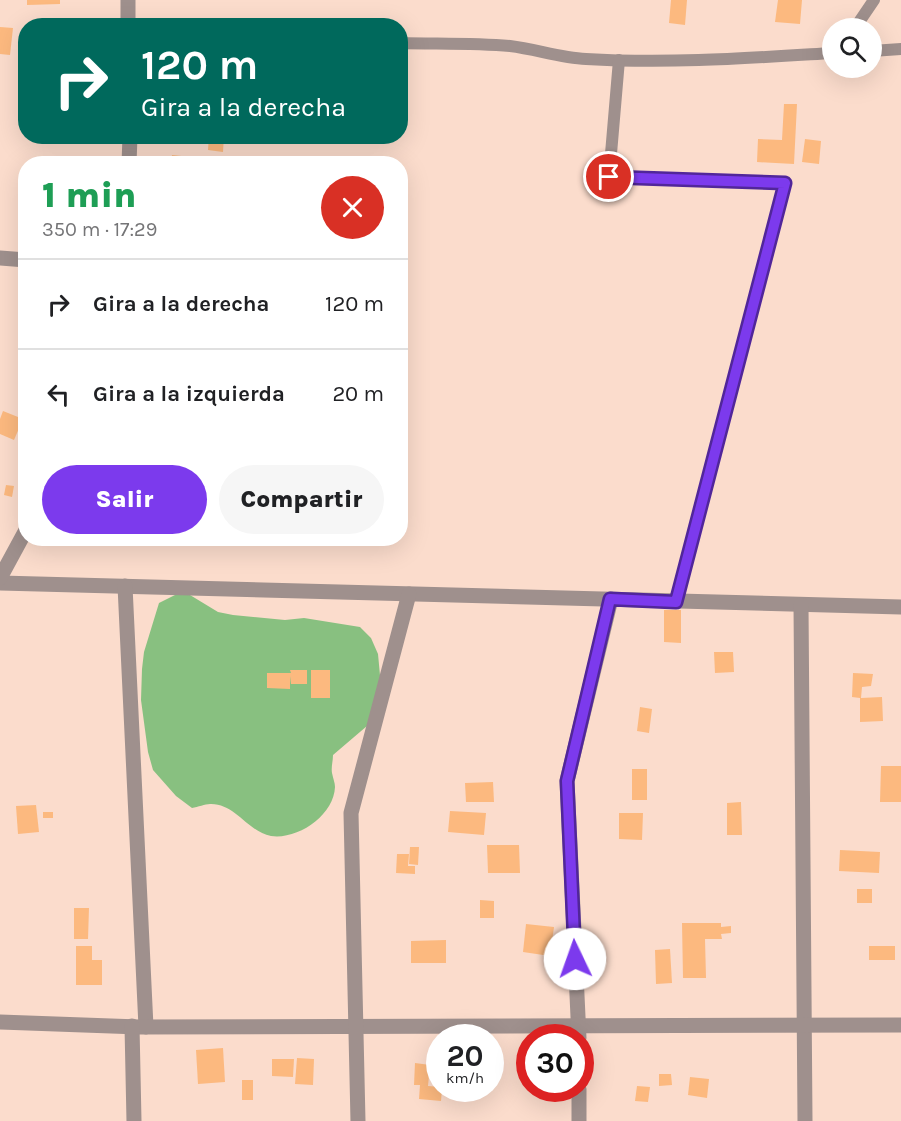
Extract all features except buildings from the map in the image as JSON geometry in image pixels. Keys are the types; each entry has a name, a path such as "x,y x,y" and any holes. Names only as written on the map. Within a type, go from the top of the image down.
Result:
{"street":[{"path":"128,0 128,18"},
{"path":"0,258 18,259"},
{"path":"18,545 1,576 125,586 901,607"},
{"path":"125,586 139,1027 134,1121"},
{"path":"358,1121 351,813 409,594"},
{"path":"578,1024 567,781 610,599"},
{"path":"801,605 805,1121"},
{"path":"0,1022 139,1027 355,1026 516,1030"},
{"path":"594,1031 804,1024 901,1025"},
{"path":"579,1102 579,1121"}],"lane":[{"path":"862,18 874,0"},
{"path":"408,43 509,46 561,57 686,62 822,54"},
{"path":"882,50 901,49"},
{"path":"619,60 609,177 785,183 676,602"}],"green space":[{"path":"175,595 190,595 218,612 233,615 285,620 304,618 360,627 371,638 378,654 381,686 374,720 333,755 332,771 335,787 333,797 321,816 303,830 292,834 271,836 255,829 227,808 219,805 208,804 192,808 176,796 153,770 148,752 141,700 144,652 159,603"}],"route":[{"path":"575,959 567,781 610,599 676,602 785,183 609,177"}]}
